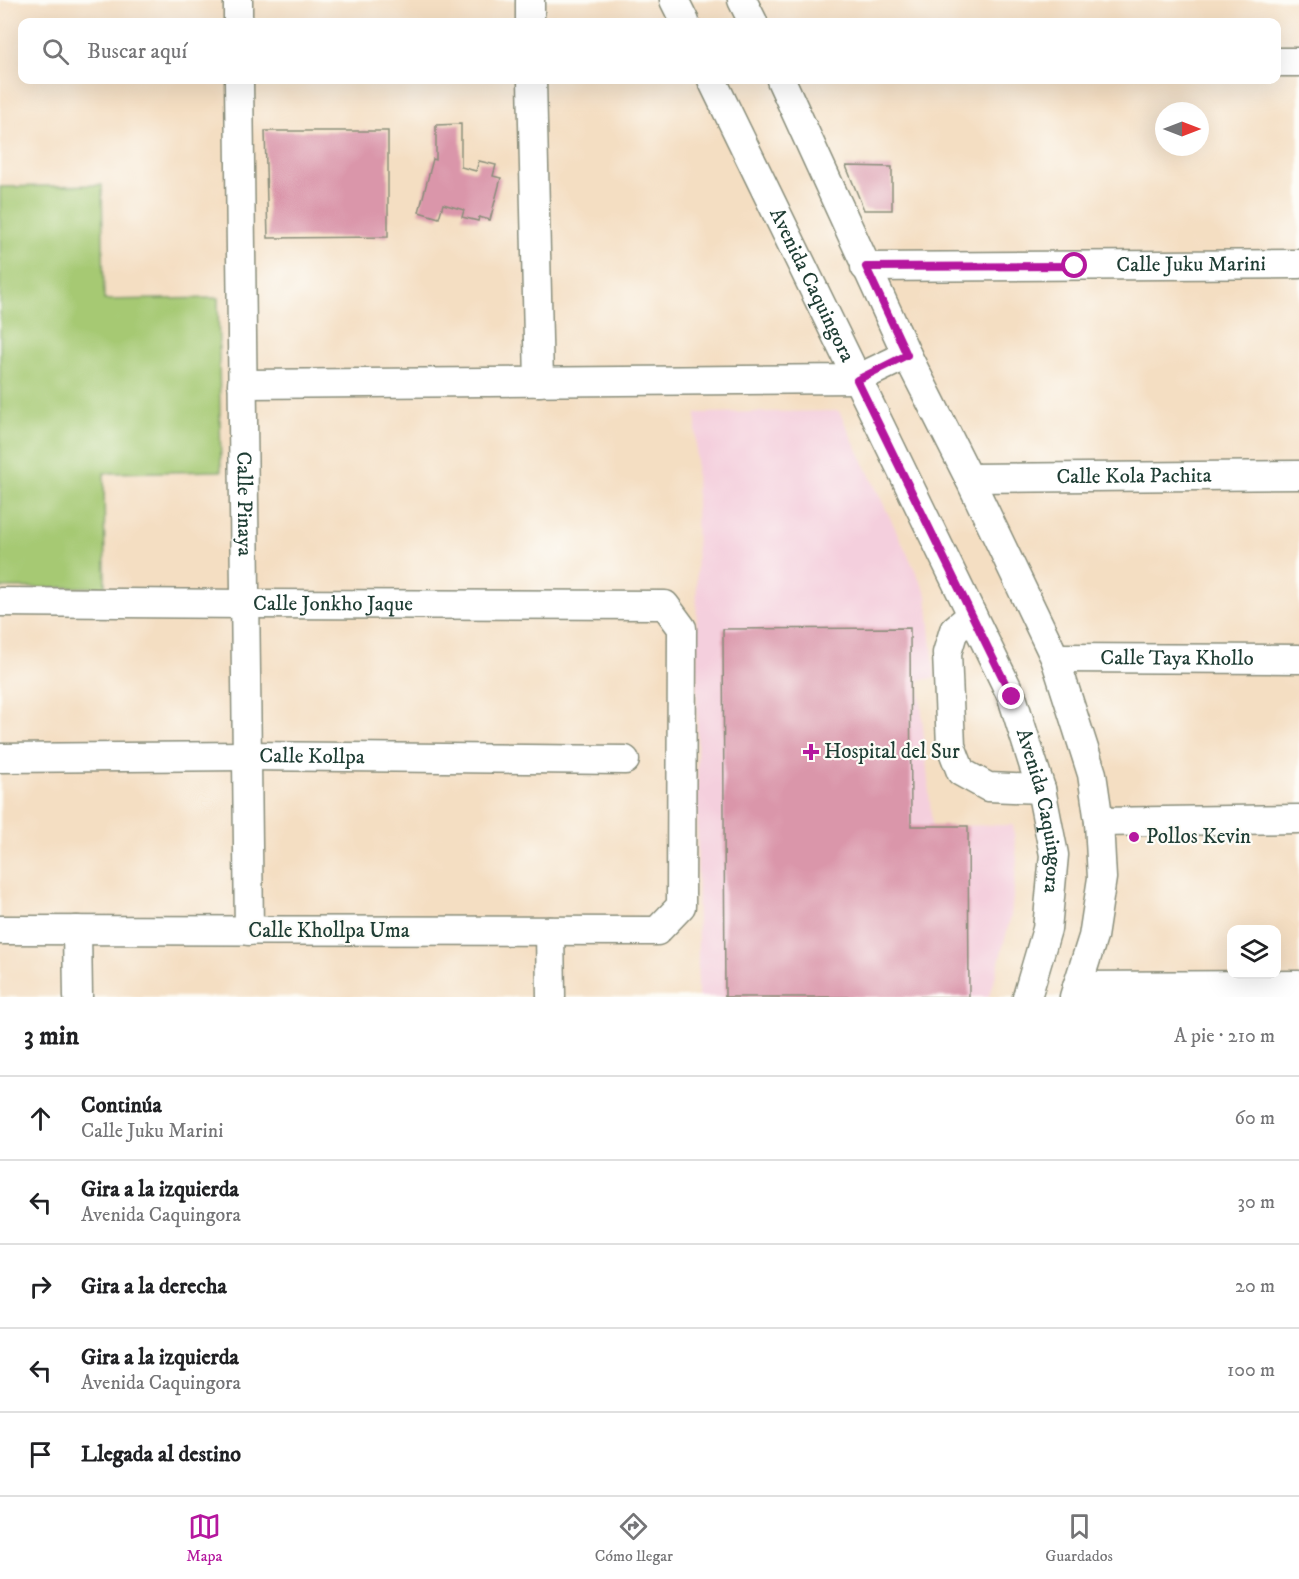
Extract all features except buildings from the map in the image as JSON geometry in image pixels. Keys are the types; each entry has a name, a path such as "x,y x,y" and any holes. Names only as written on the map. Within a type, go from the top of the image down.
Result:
{"street":[{"path":"238,0 238,18"},
{"path":"530,0 530,18"},
{"path":"674,0 683,18"},
{"path":"742,0 751,18"},
{"path":"1281,62 1299,62"},
{"name":"Calle Pinaya","path":"239,84 249,930"},
{"path":"532,84 539,382"},
{"name":"Avenida Caquingora","path":"714,84 1012,697 1041,789 1054,855 1047,929 1027,997"},
{"path":"783,84 907,355 1055,658 1092,774 1099,822 1102,878 1093,937 1075,992 1299,985"},
{"name":"Calle Juku Marini","path":"866,267 1299,264"},
{"path":"242,384 857,380 907,355"},
{"name":"Calle Kola Pachita","path":"969,478 1299,475"},
{"name":"Calle Jonkho Jaque","path":"0,602 665,605 682,628 681,906 657,930"},
{"path":"972,615 954,630 947,654 951,746 961,772 988,787 1041,789"},
{"name":"Calle Taya Khollo","path":"1055,658 1299,659"},
{"name":"Calle Kollpa","path":"0,758 247,756 625,760"},
{"path":"1099,822 1299,819"},
{"name":"Calle Khollpa Uma","path":"0,930 657,930"},
{"path":"77,930 78,997"},
{"path":"550,930 551,997"}],"shaded area":[{"name":"Hospital del Sur","path":"839,411 927,595 935,678 919,680 932,826 1013,825 1017,860 1011,916 988,997 698,997 696,413"}],"green space":[{"path":"102,185 104,300 218,298 221,471 104,473 105,587 0,588 0,187"}],"place":[{"name":"Hospital del Sur","path":"811,752"},
{"name":"Pollos Kevin","path":"1134,837"}],"route":[{"path":"1012,697 857,380 907,355 866,267 1075,266"}]}
